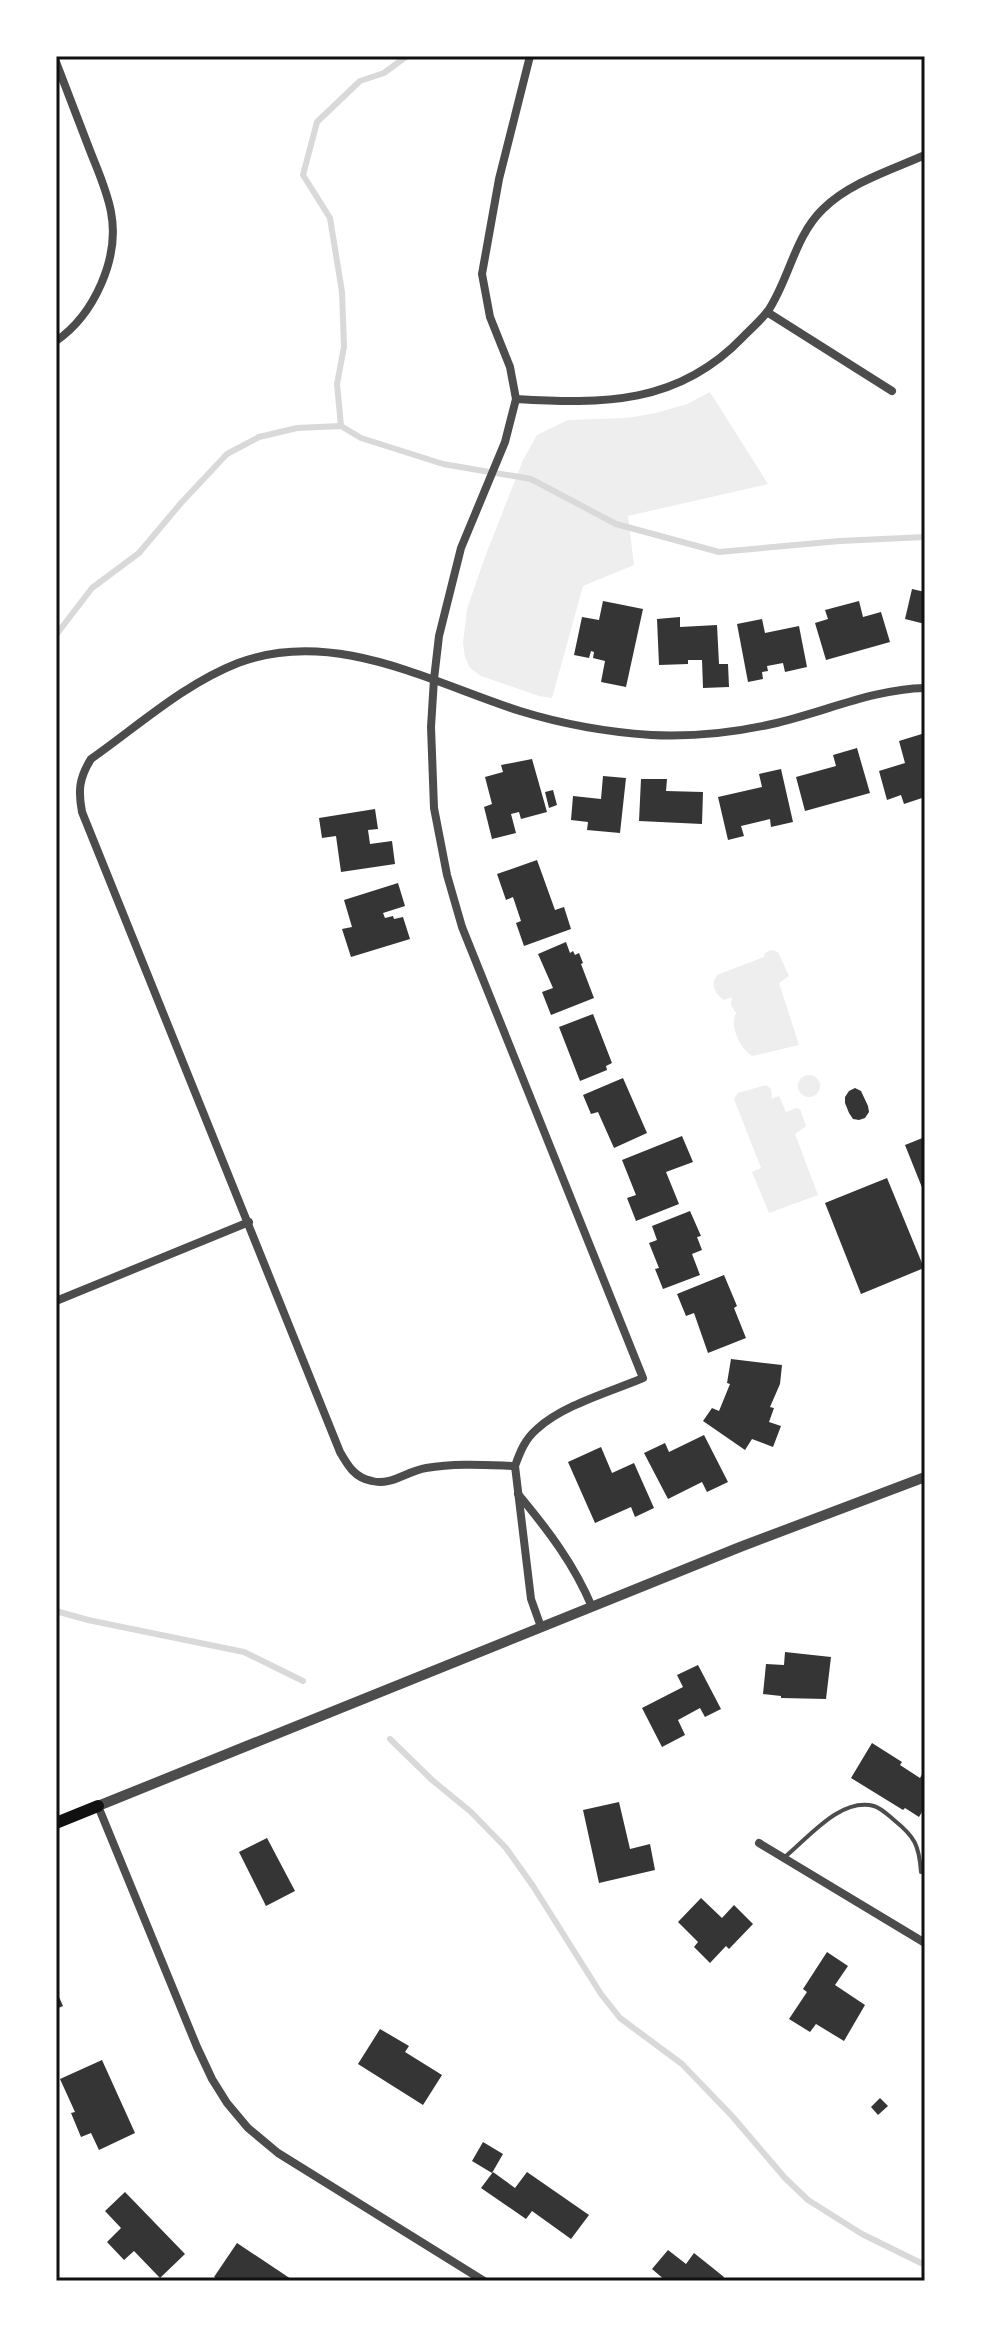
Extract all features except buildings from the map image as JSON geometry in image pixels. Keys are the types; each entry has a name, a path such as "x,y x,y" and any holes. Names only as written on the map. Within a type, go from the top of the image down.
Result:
{"main road":[{"path":"56,1823 98,1806"}],"street":[{"path":"530,56 499,179 482,274 490,317 510,367 516,399 505,442 461,548 439,636 431,727 434,808 447,875 462,927 643,1378 552,1416 535,1430 523,1446 515,1466 531,1599 541,1627"},
{"path":"56,62 100,176 111,213 113,242 98,292 68,333 56,341"},
{"path":"516,399 571,402 635,398 684,381 724,356 767,312 801,236 823,208 856,186 925,155"},
{"path":"767,312 892,391"},
{"path":"515,1466 451,1464 421,1468 384,1482 361,1478 340,1452 88,826 78,793 81,778 91,759 205,678 239,663 280,654 329,652 403,667 521,711 584,727 650,735 737,731 878,694 925,688"},
{"path":"56,1301 249,1222"},
{"path":"484,2281 278,2153 248,2128 227,2103 197,2047 98,1806 740,1547 925,1477"},
{"path":"518,1494 574,1569 592,1607"},
{"path":"759,1843 925,1943"}],"lane":[{"path":"783,1859 840,1809 860,1804 877,1807 915,1839 921,1872"}],"shaded area":[{"path":"710,392 768,484 628,516 634,565 583,586 552,698 481,676 470,668 463,643 467,609 523,460 537,435 568,420 627,418 656,413 687,404"},
{"path":"771,950 778,952 789,976 779,983 799,1045 752,1056 737,1036 732,997 721,998 714,989 714,982 717,975 764,957"},
{"path":"809,1075 817,1078 820,1086 817,1094 809,1097 801,1094 798,1086 801,1078"},
{"path":"766,1085 771,1089 771,1099 779,1096 786,1112 800,1109 806,1126 795,1134 818,1195 769,1213 752,1172 761,1168 734,1099 738,1093"}],"waterway":[{"path":"341,426 337,384 344,347 342,292 330,218 303,175 317,122 360,81 384,73 407,56"},
{"path":"56,635 92,588 139,553 227,454 259,437 297,428 341,426 361,438 443,464 531,479 616,524 719,552 925,537"},
{"path":"56,1611 244,1652 303,1681"},
{"path":"390,1739 506,1848 601,1994 620,2018 682,2064 808,2200 862,2234 925,2265"}]}
